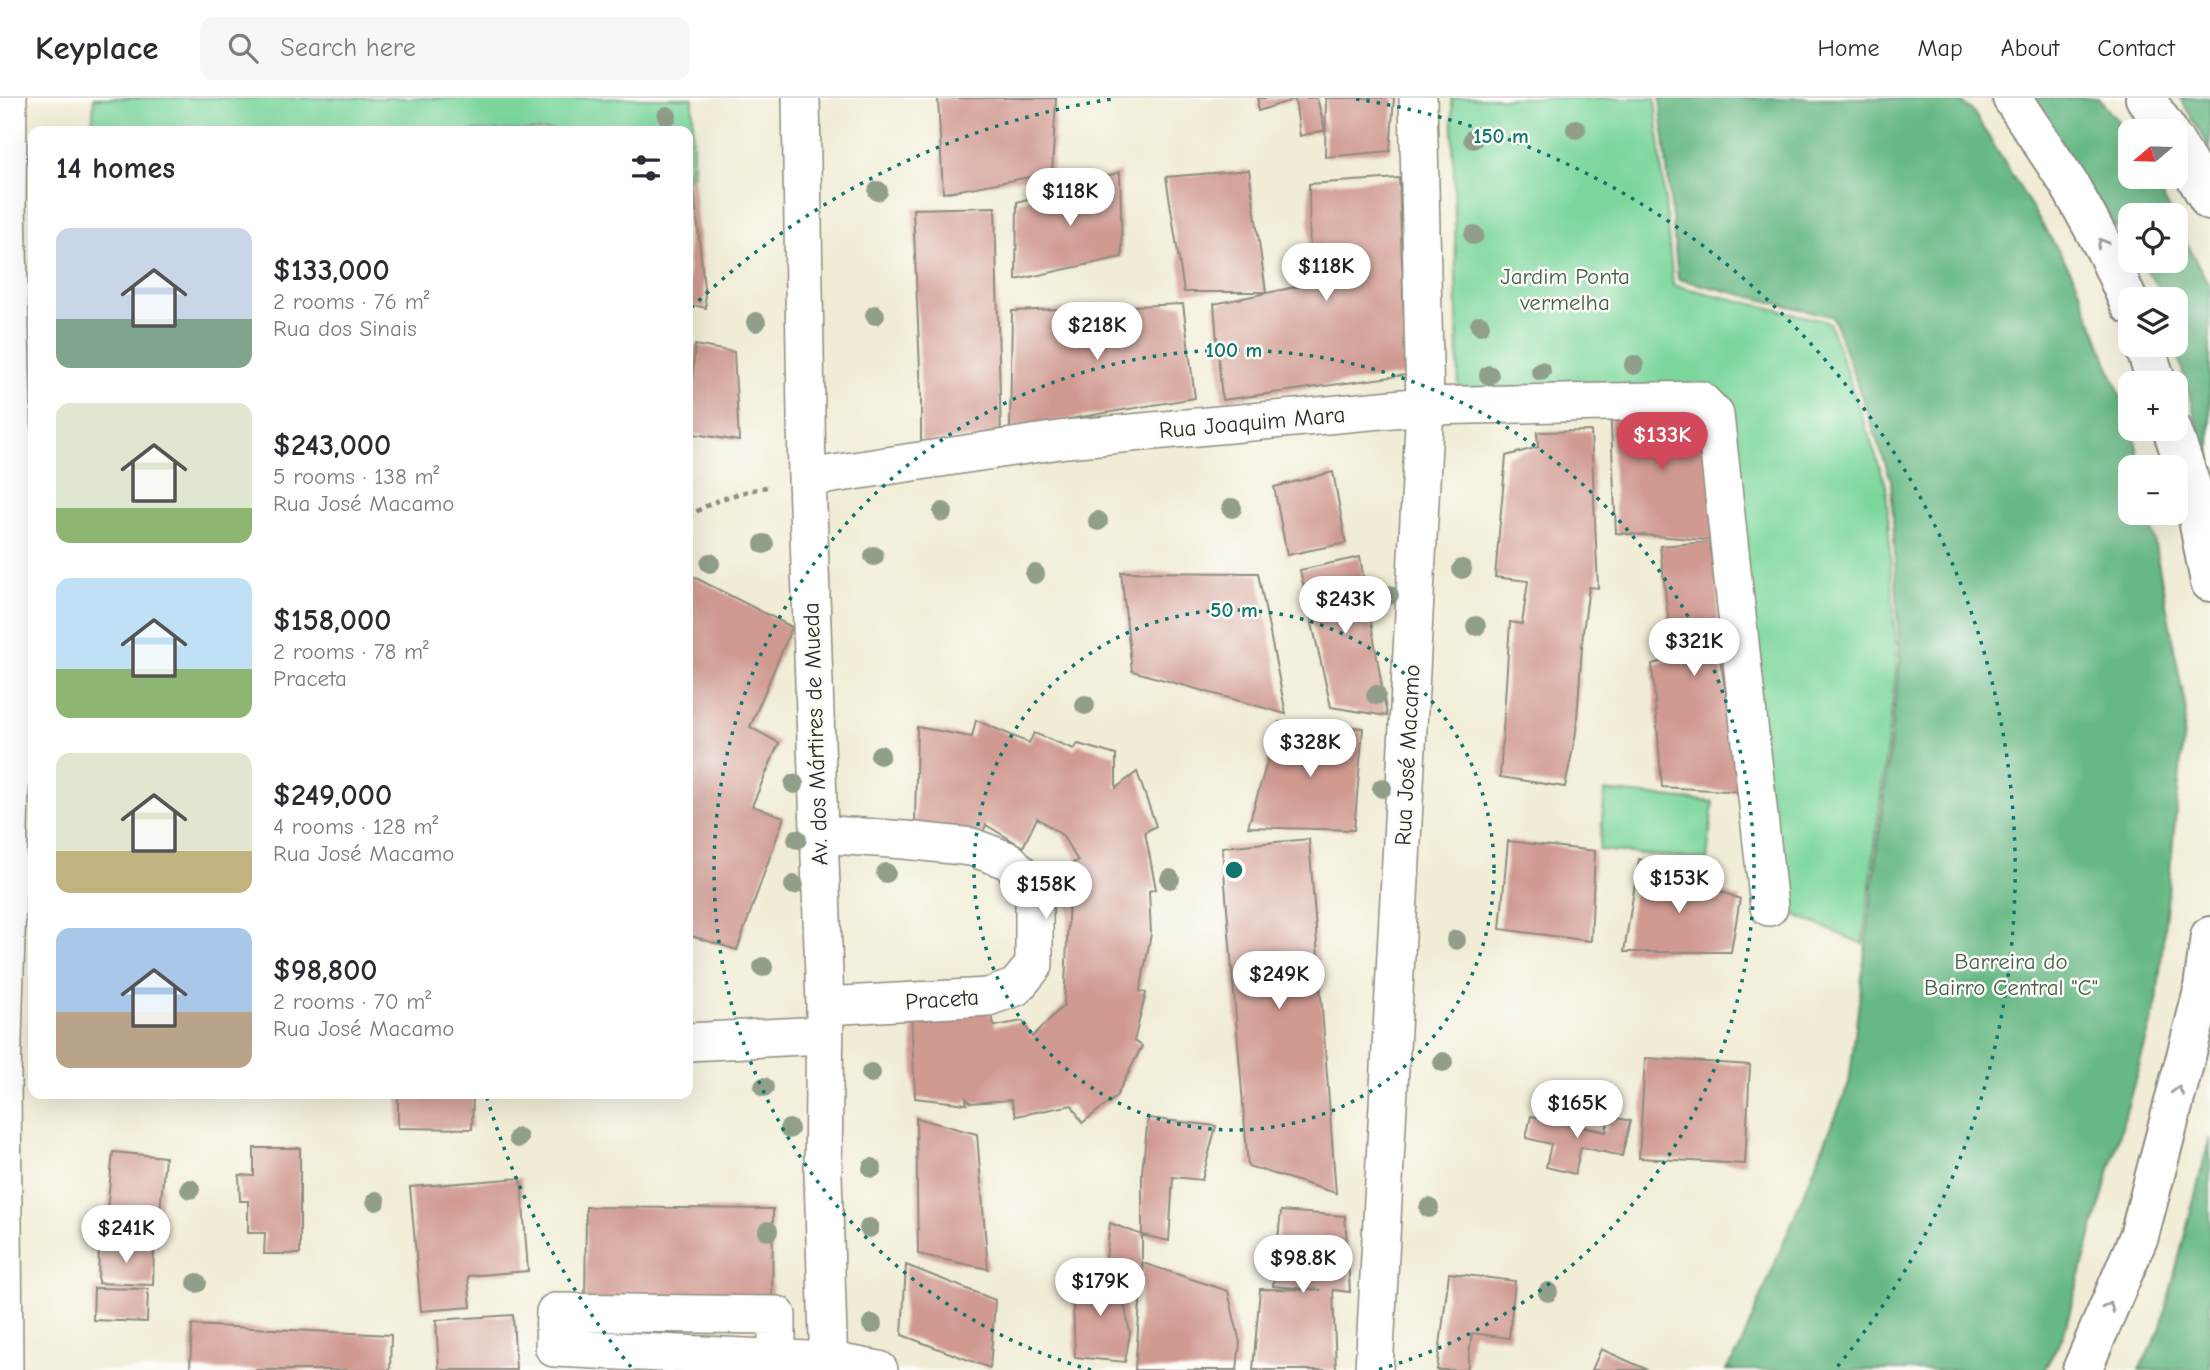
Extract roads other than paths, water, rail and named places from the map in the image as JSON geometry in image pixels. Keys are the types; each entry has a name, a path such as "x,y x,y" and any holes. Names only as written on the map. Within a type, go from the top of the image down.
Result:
{"main road":[{"path":"2012,98 2069,184 2107,253 2122,287"},
{"path":"2145,98 2160,119"},
{"path":"2188,164 2210,201"},
{"path":"2176,441 2192,488 2210,582"},
{"path":"2082,1370 2139,1236 2202,995 2210,936"}],"street":[{"path":"4,1370 3,1257 18,1075 5,814 16,583 4,204 8,98"},
{"name":"Av. dos Mártires de Mueda","path":"801,98 807,478 824,1021 823,1175 830,1366"},
{"name":"Rua José Macamo","path":"1374,1370 1425,406 1418,98"},
{"name":"Rua Joaquim Mara","path":"807,478 1066,439 1425,406 1700,400 1715,415 1769,906"},
{"name":"Praceta","path":"693,1041 988,997 1016,987 1034,965 1034,888 1009,861 972,847 818,834"},
{"path":"554,1348 777,1359 879,1370"}],"park label":[{"name":"Jardim Ponta vermelha","path":"1565,289"},
{"name":"Barreira do Bairro Central \"C\"","path":"2011,974"}]}
